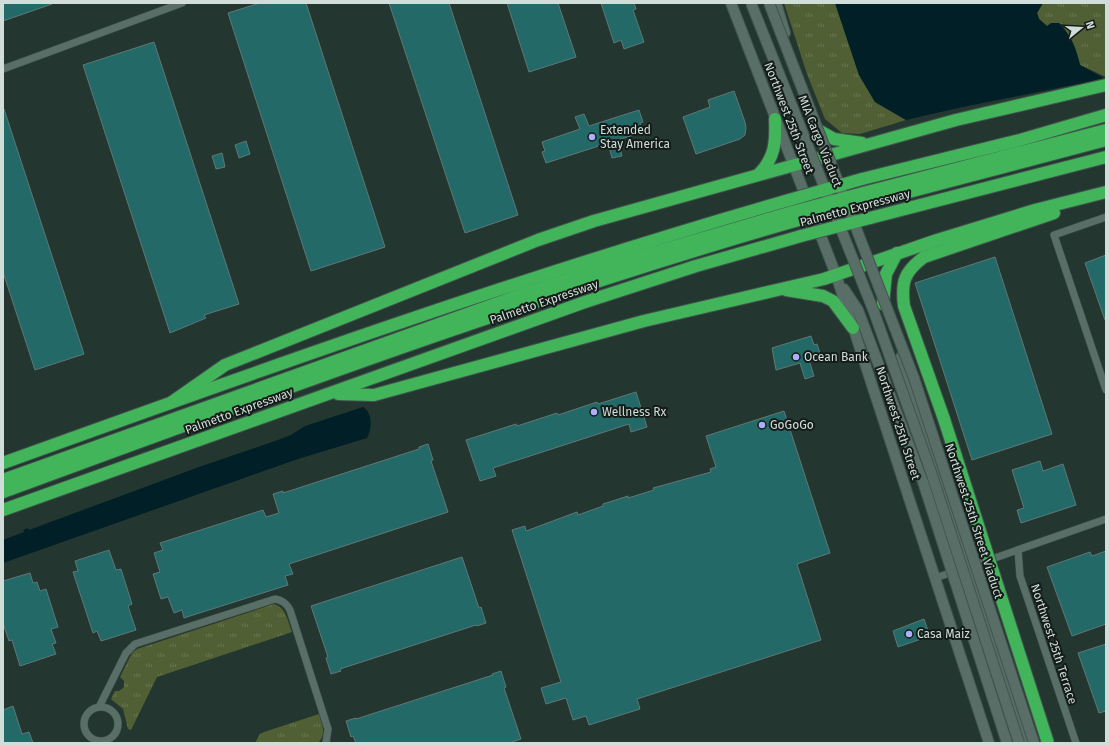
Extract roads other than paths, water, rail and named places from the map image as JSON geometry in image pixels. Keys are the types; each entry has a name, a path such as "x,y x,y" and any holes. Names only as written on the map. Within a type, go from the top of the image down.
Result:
{"highway":[{"path":"172,402 225,364 538,240 594,221 870,143 984,113 1106,85"},
{"name":"Palmetto Expressway","path":"3,463 320,350 582,262 862,179 1020,140 1106,115"},
{"path":"758,175 770,160 774,151 775,119"},
{"path":"818,130 834,139 870,143"},
{"path":"3,480 523,294 628,260 865,198 1106,130"},
{"path":"865,198 1106,140"},
{"name":"Palmetto Expressway","path":"3,510 585,302 696,266 801,236 1106,157"},
{"path":"330,394 374,395 636,323 836,276 867,263 897,253 1035,210 1104,193"},
{"path":"1048,743 944,419 904,306 902,290 906,276 912,266 924,257 1052,214 1104,193"},
{"path":"3,492 230,408 527,304 793,217"},
{"path":"881,309 886,274 897,253"},
{"path":"781,289 823,296 832,301 853,328"}],"main road":[{"name":"Northwest 25th Street","path":"730,3 836,276 989,743"},
{"name":"MIA Cargo Viaduct","path":"751,3 881,309"},
{"name":"Northwest 25th Street","path":"774,3 826,156 867,263 881,309 928,436 1026,743"},
{"name":"MIA Cargo Viaduct","path":"774,3 881,309"},
{"path":"836,276 858,310 923,482 1008,743"},
{"path":"881,309 931,472 1019,743"},
{"name":"Northwest 25th Street Viaduct","path":"881,309 914,378 1034,743"}],"street":[{"path":"3,69 182,3"},
{"path":"1106,217 1054,236 1106,390"},
{"path":"935,578 1106,519"},
{"name":"Northwest 25th Terrace","path":"1018,550 1020,576 1076,743"},
{"path":"99,706 126,653 135,644 279,599 287,604 290,610 328,729 326,743"},
{"path":"88,743 84,723 85,717 93,708 99,706 111,710 118,720 116,732 104,743"},
{"path":"86,733 98,741 111,737"}],"water":[{"path":"835,3 1043,3 1037,13 1039,19 1047,26 1051,23 1059,23 1067,32 1072,42 1080,65 1104,78 906,120 875,102 859,75"},
{"path":"363,407 369,413 371,421 367,438 298,459 3,563 3,540 24,532 23,530 28,528 29,530 199,467 291,435 305,426"}],"place":[{"name":"Extended Stay America","path":"592,137"},
{"name":"Ocean Bank","path":"796,357"},
{"name":"Wellness Rx","path":"594,412"},
{"name":"GoGoGo","path":"762,425"},
{"name":"Casa Maiz","path":"909,634"}]}
